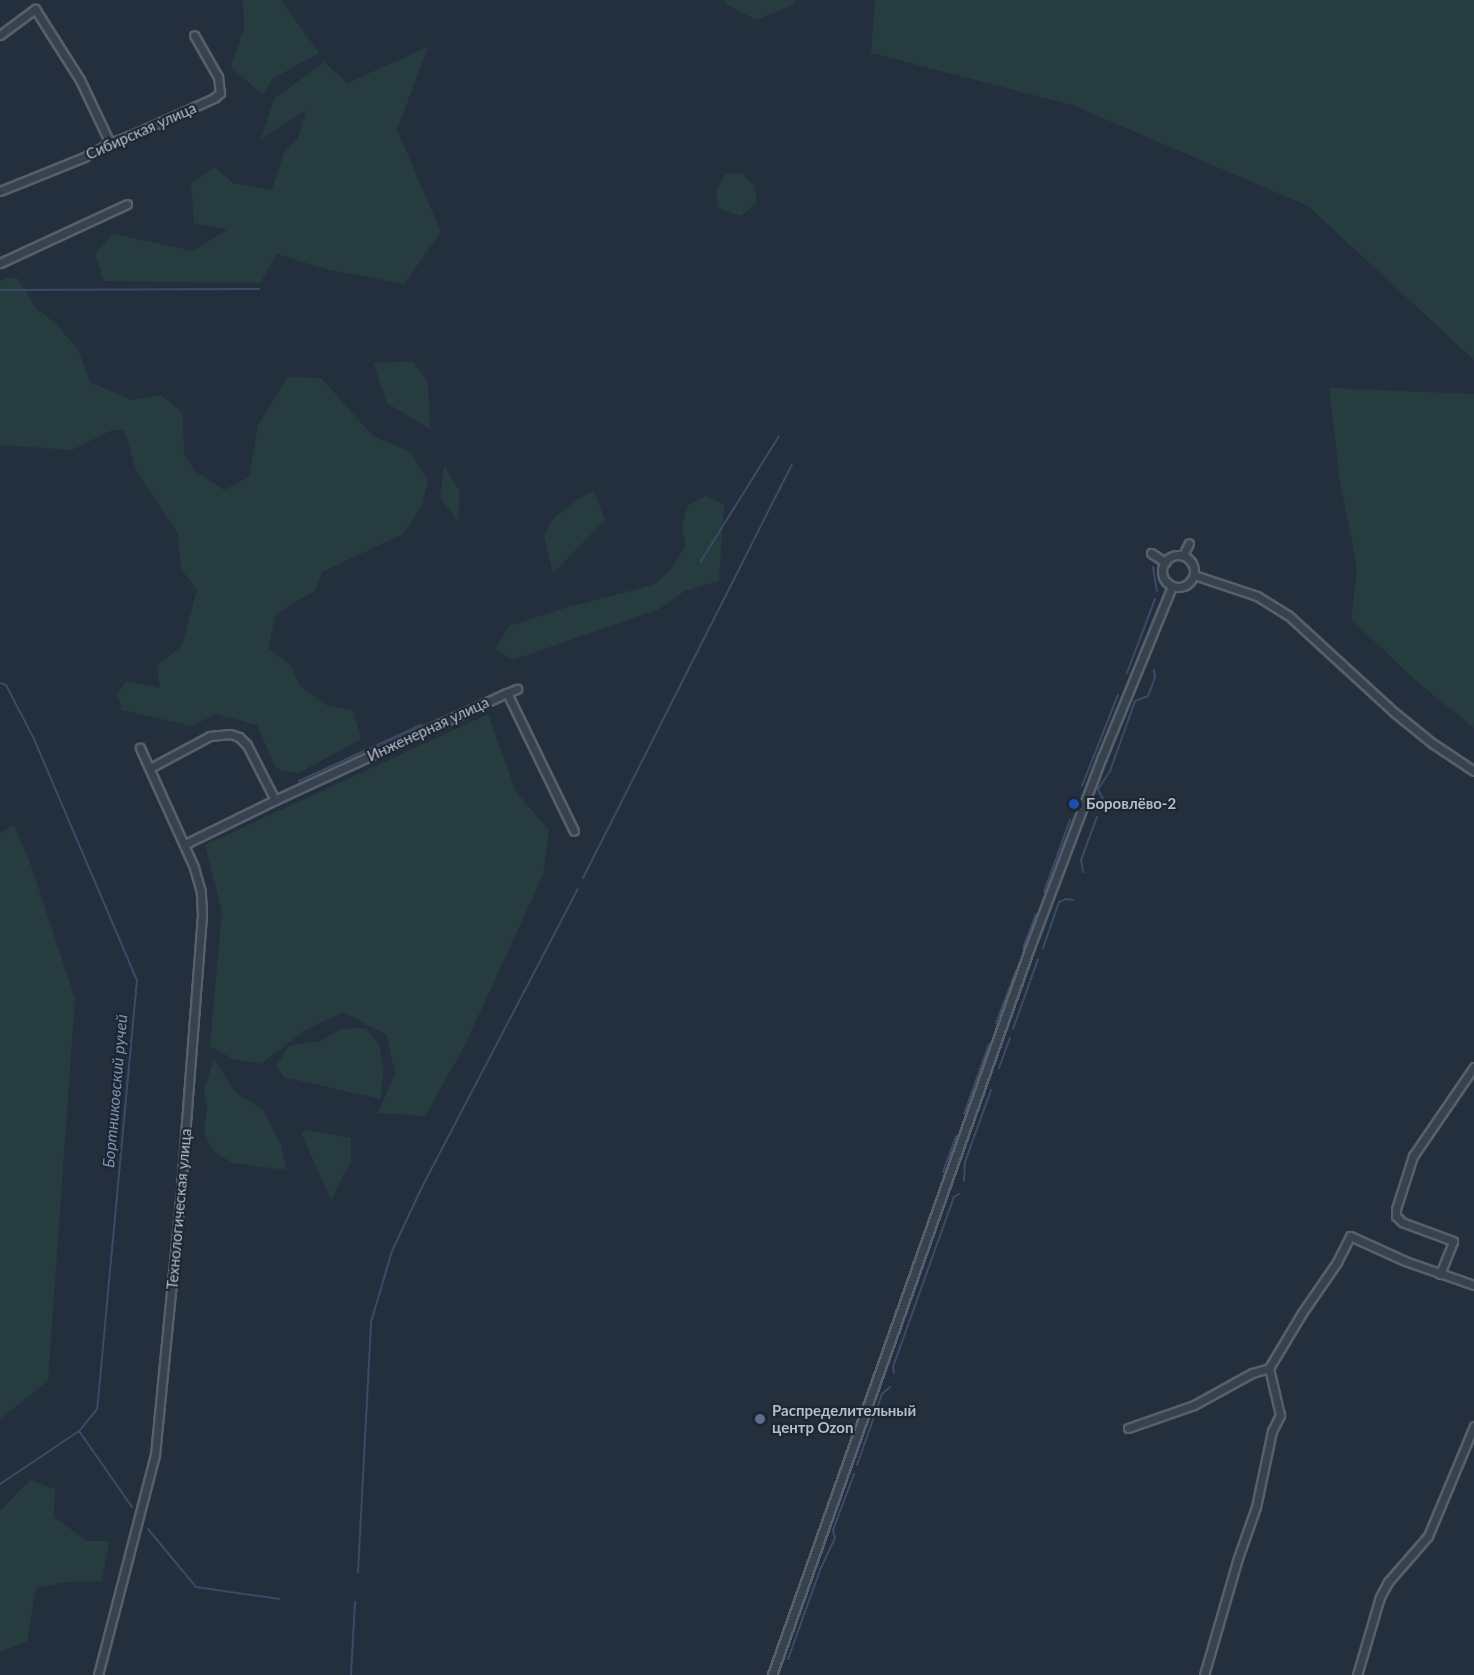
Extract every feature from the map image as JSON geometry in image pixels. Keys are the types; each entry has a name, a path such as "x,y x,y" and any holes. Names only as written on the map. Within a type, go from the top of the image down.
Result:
{"street":[{"path":"0,35 35,9 80,80 110,142"},
{"name":"Сибирская улица","path":"0,191 84,157 110,142 134,134 220,93 218,76 194,35"},
{"path":"0,263 127,204"},
{"path":"1183,555 1189,543"},
{"path":"1151,553 1164,562"},
{"path":"1172,555 1183,555 1192,562 1194,575 1187,585 1172,586 1162,574 1164,562 1172,555"},
{"path":"1194,575 1257,596 1288,615 1402,719 1474,771"},
{"path":"772,1675 1029,950 1102,757 1172,586"},
{"path":"507,693 517,689"},
{"name":"Инженерная улица","path":"185,844 507,693 574,831"},
{"path":"150,768 210,736 230,734 248,744 275,800"},
{"name":"Технологическая улица","path":"98,1675 146,1498 159,1427 201,940 201,892 185,844 140,748"},
{"path":"1440,1274 1453,1241 1402,1222 1396,1216 1396,1209 1413,1156 1474,1067"},
{"path":"1128,1428 1194,1405 1252,1373 1269,1368 1337,1262 1350,1236 1440,1274 1474,1285"},
{"path":"1204,1675 1238,1558 1257,1507 1272,1431 1281,1414 1269,1368"},
{"path":"1357,1675 1365,1638 1380,1597 1388,1582 1428,1536 1474,1426"}],"green space":[{"path":"243,0 281,0 319,53 272,79 263,95 231,67 244,28"},
{"path":"724,0 795,0 794,4 756,20 726,4"},
{"path":"875,0 1474,0 1474,360 1308,206 1072,105 871,53"},
{"path":"428,47 397,130 441,232 404,284 325,269 277,254 260,283 104,281 95,254 113,234 193,251 227,230 194,223 191,183 215,167 233,183 272,190 284,152 298,138 306,110 261,139 274,99 324,62 347,83"},
{"path":"742,173 754,186 757,203 741,216 718,208 716,191 726,174"},
{"path":"6,278 17,278 37,309 55,323 78,349 90,382 131,400 161,395 183,413 184,455 195,471 224,490 249,477 258,425 288,377 321,378 373,436 410,452 428,480 422,506 403,534 322,572 316,590 276,614 268,648 292,667 299,685 326,705 353,711 361,739 299,773 282,771 275,766 257,725 216,714 192,726 122,710 117,694 127,681 160,688 157,665 182,646 197,590 181,569 178,534 136,470 124,429 110,431 72,450 0,445 0,281"},
{"path":"413,361 428,382 430,429 387,403 373,363"},
{"path":"1329,388 1474,394 1474,728 1415,680 1351,619 1357,567 1340,482"},
{"path":"444,466 460,492 458,522 440,497"},
{"path":"594,491 605,520 553,573 544,536 552,520 576,500"},
{"path":"706,496 724,505 719,581 685,591 659,609 513,660 495,649 509,626 568,607 653,585 671,570 686,545 682,526 688,505"},
{"path":"488,714 516,792 549,830 543,875 465,1045 425,1116 378,1113 395,1074 387,1035 343,1012 304,1031 261,1064 233,1059 210,1046 222,911 205,845"},
{"path":"14,824 32,868 75,999 48,1381 0,1419 0,834"},
{"path":"365,1028 379,1044 384,1070 380,1099 284,1077 276,1066 289,1046 320,1041 342,1029"},
{"path":"214,1059 236,1093 263,1109 281,1145 286,1170 232,1163 212,1150 204,1131 207,1109 204,1090"},
{"path":"308,1130 351,1138 351,1161 331,1200 301,1133"},
{"path":"30,1480 55,1489 54,1517 87,1541 109,1541 102,1581 67,1582 36,1588 27,1641 0,1652 0,1511"}],"waterway":[{"path":"0,290 259,289"},
{"path":"701,561 779,436"},
{"path":"583,878 792,465"},
{"path":"1153,567 1157,591"},
{"path":"1127,673 1155,599"},
{"path":"1104,801 1098,789 1110,771 1135,701 1148,696 1155,678 1154,670"},
{"name":"Бортниковский ручей","path":"0,683 6,685 34,739 137,980 97,1409 79,1431 0,1484"},
{"path":"1082,786 1118,695"},
{"path":"299,781 421,725"},
{"path":"1083,872 1081,860 1097,817"},
{"path":"1044,892 1070,820"},
{"path":"358,1572 371,1322 392,1251 422,1187 578,889"},
{"path":"1043,948 1059,902 1066,899 1073,900"},
{"path":"1023,948 1036,914"},
{"path":"1013,1029 1038,959"},
{"path":"996,1023 1016,971"},
{"path":"999,1068 1010,1038"},
{"path":"964,1114 989,1044"},
{"path":"964,1181 965,1162 991,1090"},
{"path":"943,1172 956,1136"},
{"path":"894,1373 893,1367 954,1197 959,1194"},
{"path":"857,1465 882,1394 890,1387"},
{"path":"79,1431 132,1507"},
{"path":"788,1659 820,1570 835,1538 833,1530 854,1474"},
{"path":"148,1529 196,1587 279,1599"},
{"path":"351,1675 355,1602"}],"place":[{"name":"Боровлёво-2","path":"1074,804"},
{"name":"Распределительный центр Ozon","path":"760,1419"}]}
